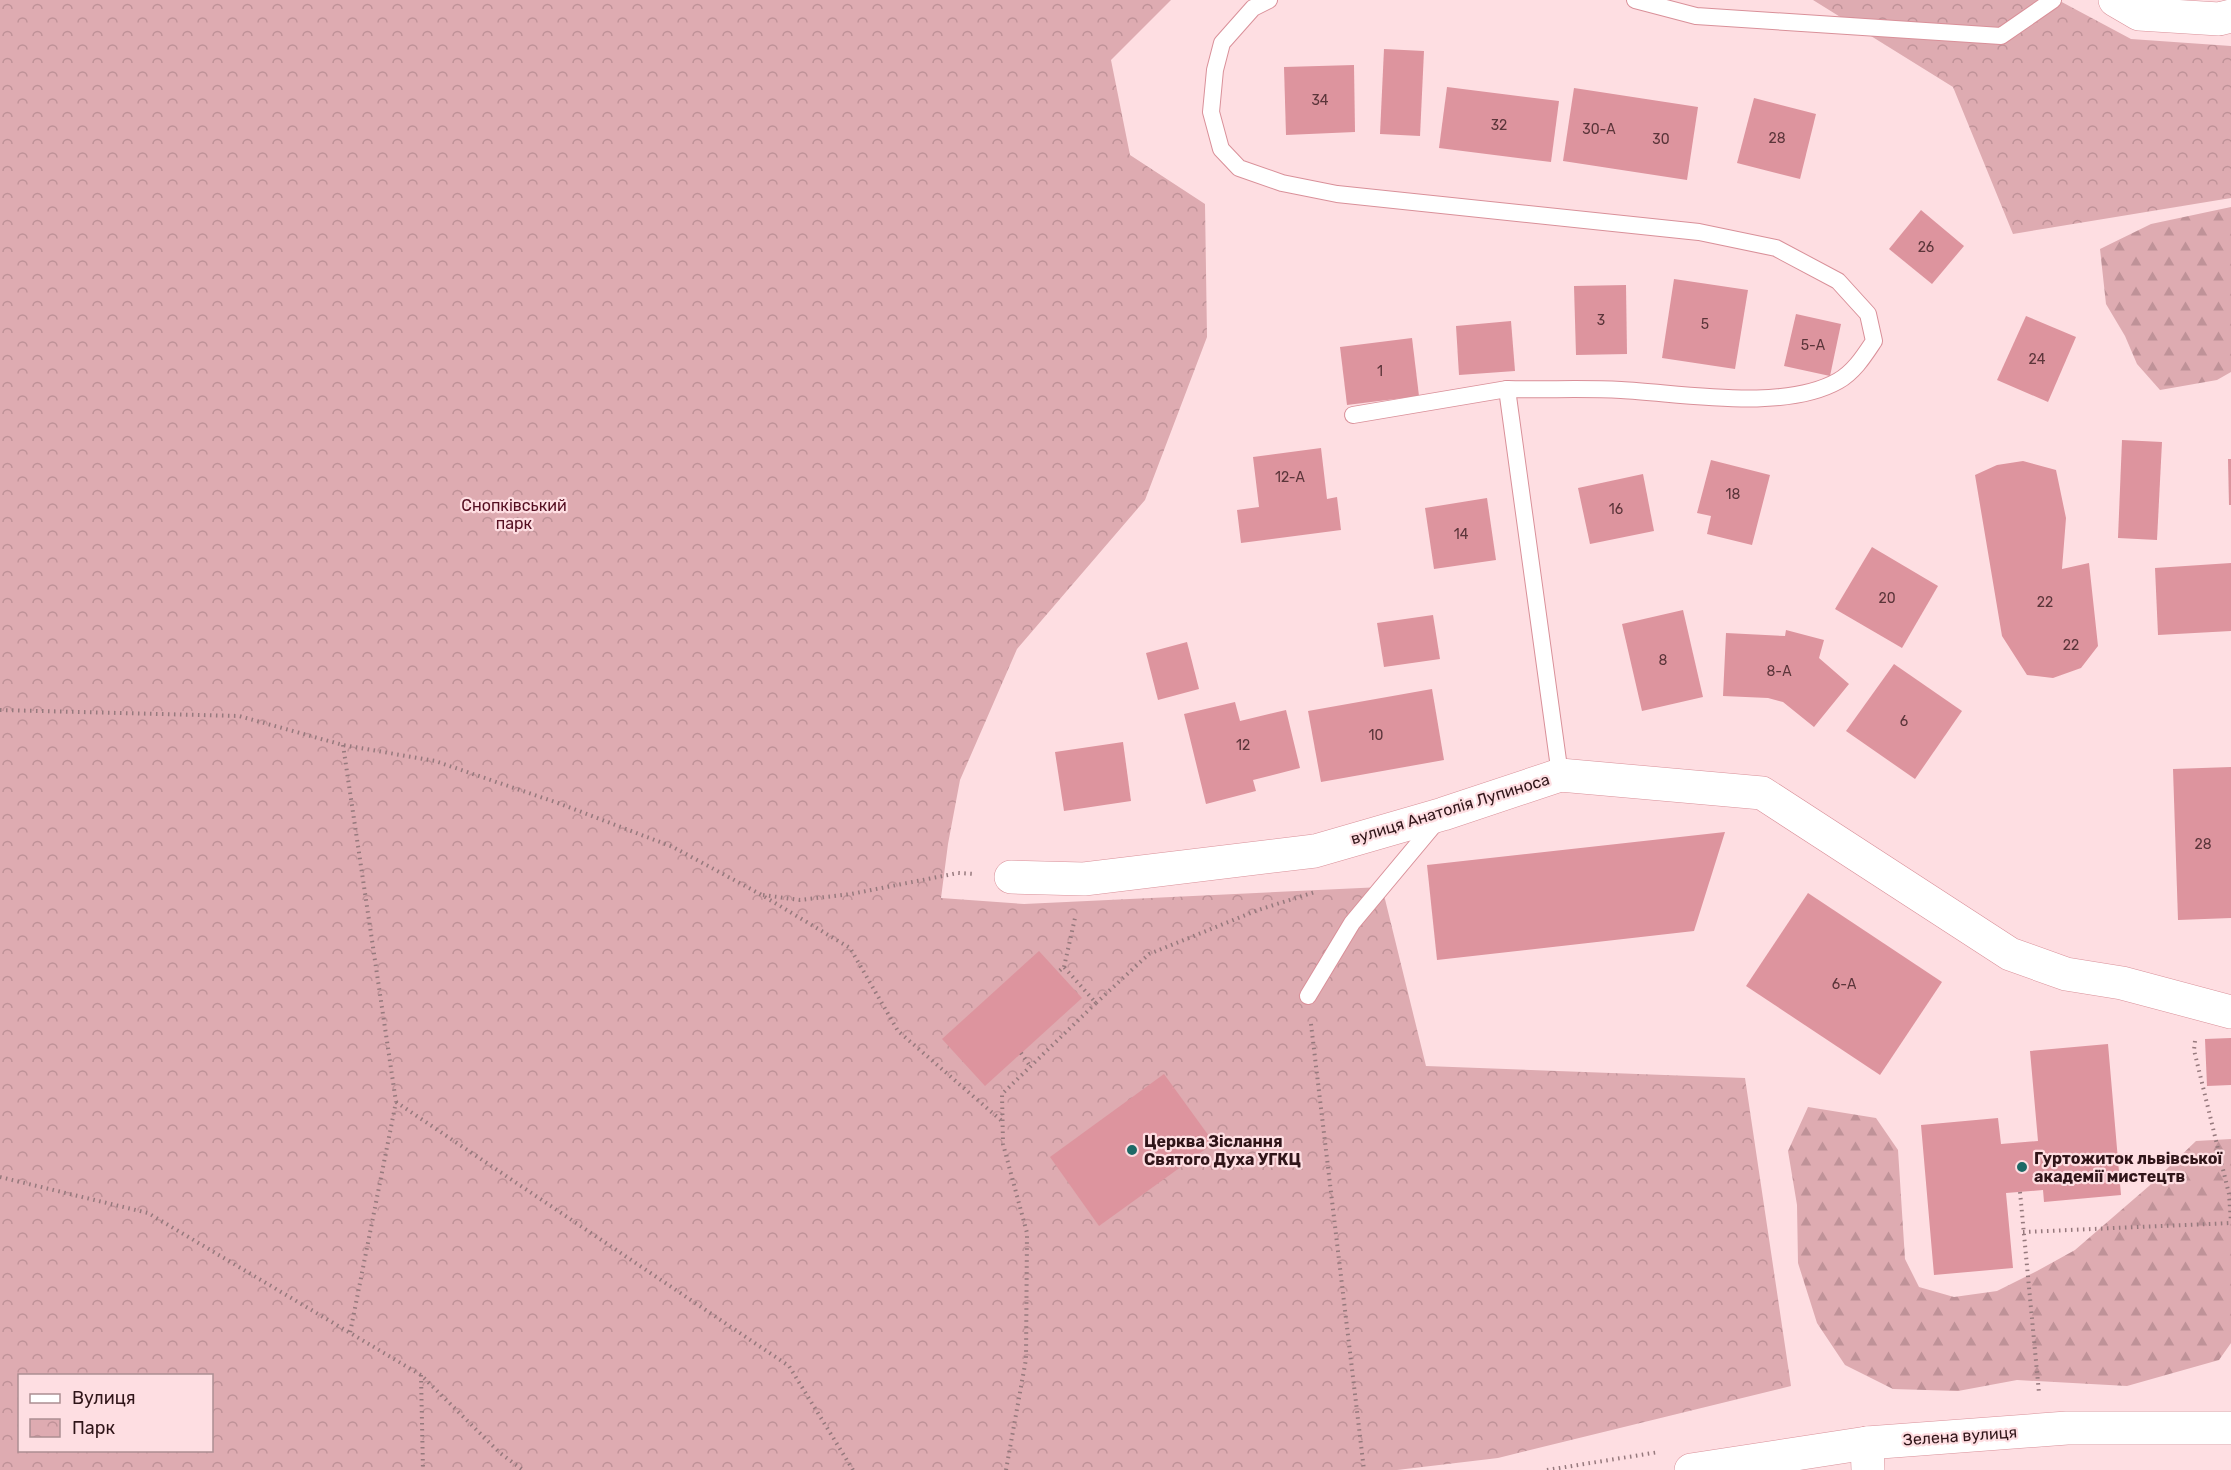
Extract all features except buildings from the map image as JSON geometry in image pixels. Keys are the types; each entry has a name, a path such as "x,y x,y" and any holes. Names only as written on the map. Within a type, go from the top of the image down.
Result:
{"street":[{"path":"2115,0 2139,14 2219,19 2231,16"},
{"name":"вулиця Анатолія Лупиноса","path":"1011,877 1084,879 1315,851 1443,814 1560,775 1762,793 2010,954 2066,974 2122,983 2216,1009"},
{"name":"Зелена вулиця","path":"1691,1470 1867,1457 2067,1428 2231,1428"}],"lane":[{"path":"1269,0 1254,8 1222,43 1215,70 1211,112 1221,149 1239,168 1282,183 1337,194 1699,232 1776,248 1838,281 1869,314 1874,341 1859,364 1838,381 1813,391 1782,396 1726,398 1621,390 1507,389 1353,415"},
{"path":"1635,0 1696,16 2001,36 2053,0"},
{"path":"1507,389 1560,775"},
{"path":"1308,996 1352,923 1443,814"}],"path":[{"path":"0,710 239,716 343,745 435,761 558,803 673,847 760,894 850,948 898,1031 1003,1122"},
{"path":"343,745 396,1102 350,1333"},
{"path":"760,894 800,900 851,894 958,873 1011,877"},
{"path":"1058,972 1064,967 1084,879"},
{"path":"1006,1470 1026,1359 1027,1233 1003,1144 1002,1094 1149,954 1258,910 1324,889"},
{"path":"1064,967 1096,1003"},
{"path":"1308,996 1364,1470"},
{"path":"2023,1232 2231,1222 2229,1194 2194,1050 2216,1009"},
{"path":"1021,1053 1030,1066"},
{"path":"396,1102 789,1366 853,1470"},
{"path":"0,1177 147,1213 421,1375 500,1453 523,1470"},
{"path":"2020,1192 2040,1397"},
{"path":"421,1375 423,1470"}],"green space":[{"name":"Снопківський парк","path":"0,0 1171,0 1111,60 1130,155 1205,204 1207,337 1145,500 1017,649 960,780 941,898 1024,904 1382,887 1426,1066 1745,1078 1791,1386 1498,1458 1397,1470 0,1470"},
{"path":"1813,0 2058,0 2131,39 2231,46 2231,198 2013,234 1953,87"},
{"path":"2231,207 2231,372 2217,380 2160,390 2137,364 2125,336 2106,304 2100,249 2151,224"},
{"path":"1808,1107 1876,1118 1898,1150 1905,1259 1919,1287 1954,1297 1997,1291 2075,1250 2149,1186 2196,1141 2231,1139 2231,1343 2219,1360 2127,1386 2017,1380 1958,1391 1893,1389 1845,1365 1817,1323 1798,1263 1797,1205 1788,1151"}],"place":[{"name":"Церква Зіслання Святого Духа УГКЦ","path":"1132,1150"},
{"name":"Гуртожиток львівської академії мистецтв","path":"2022,1167"}]}
